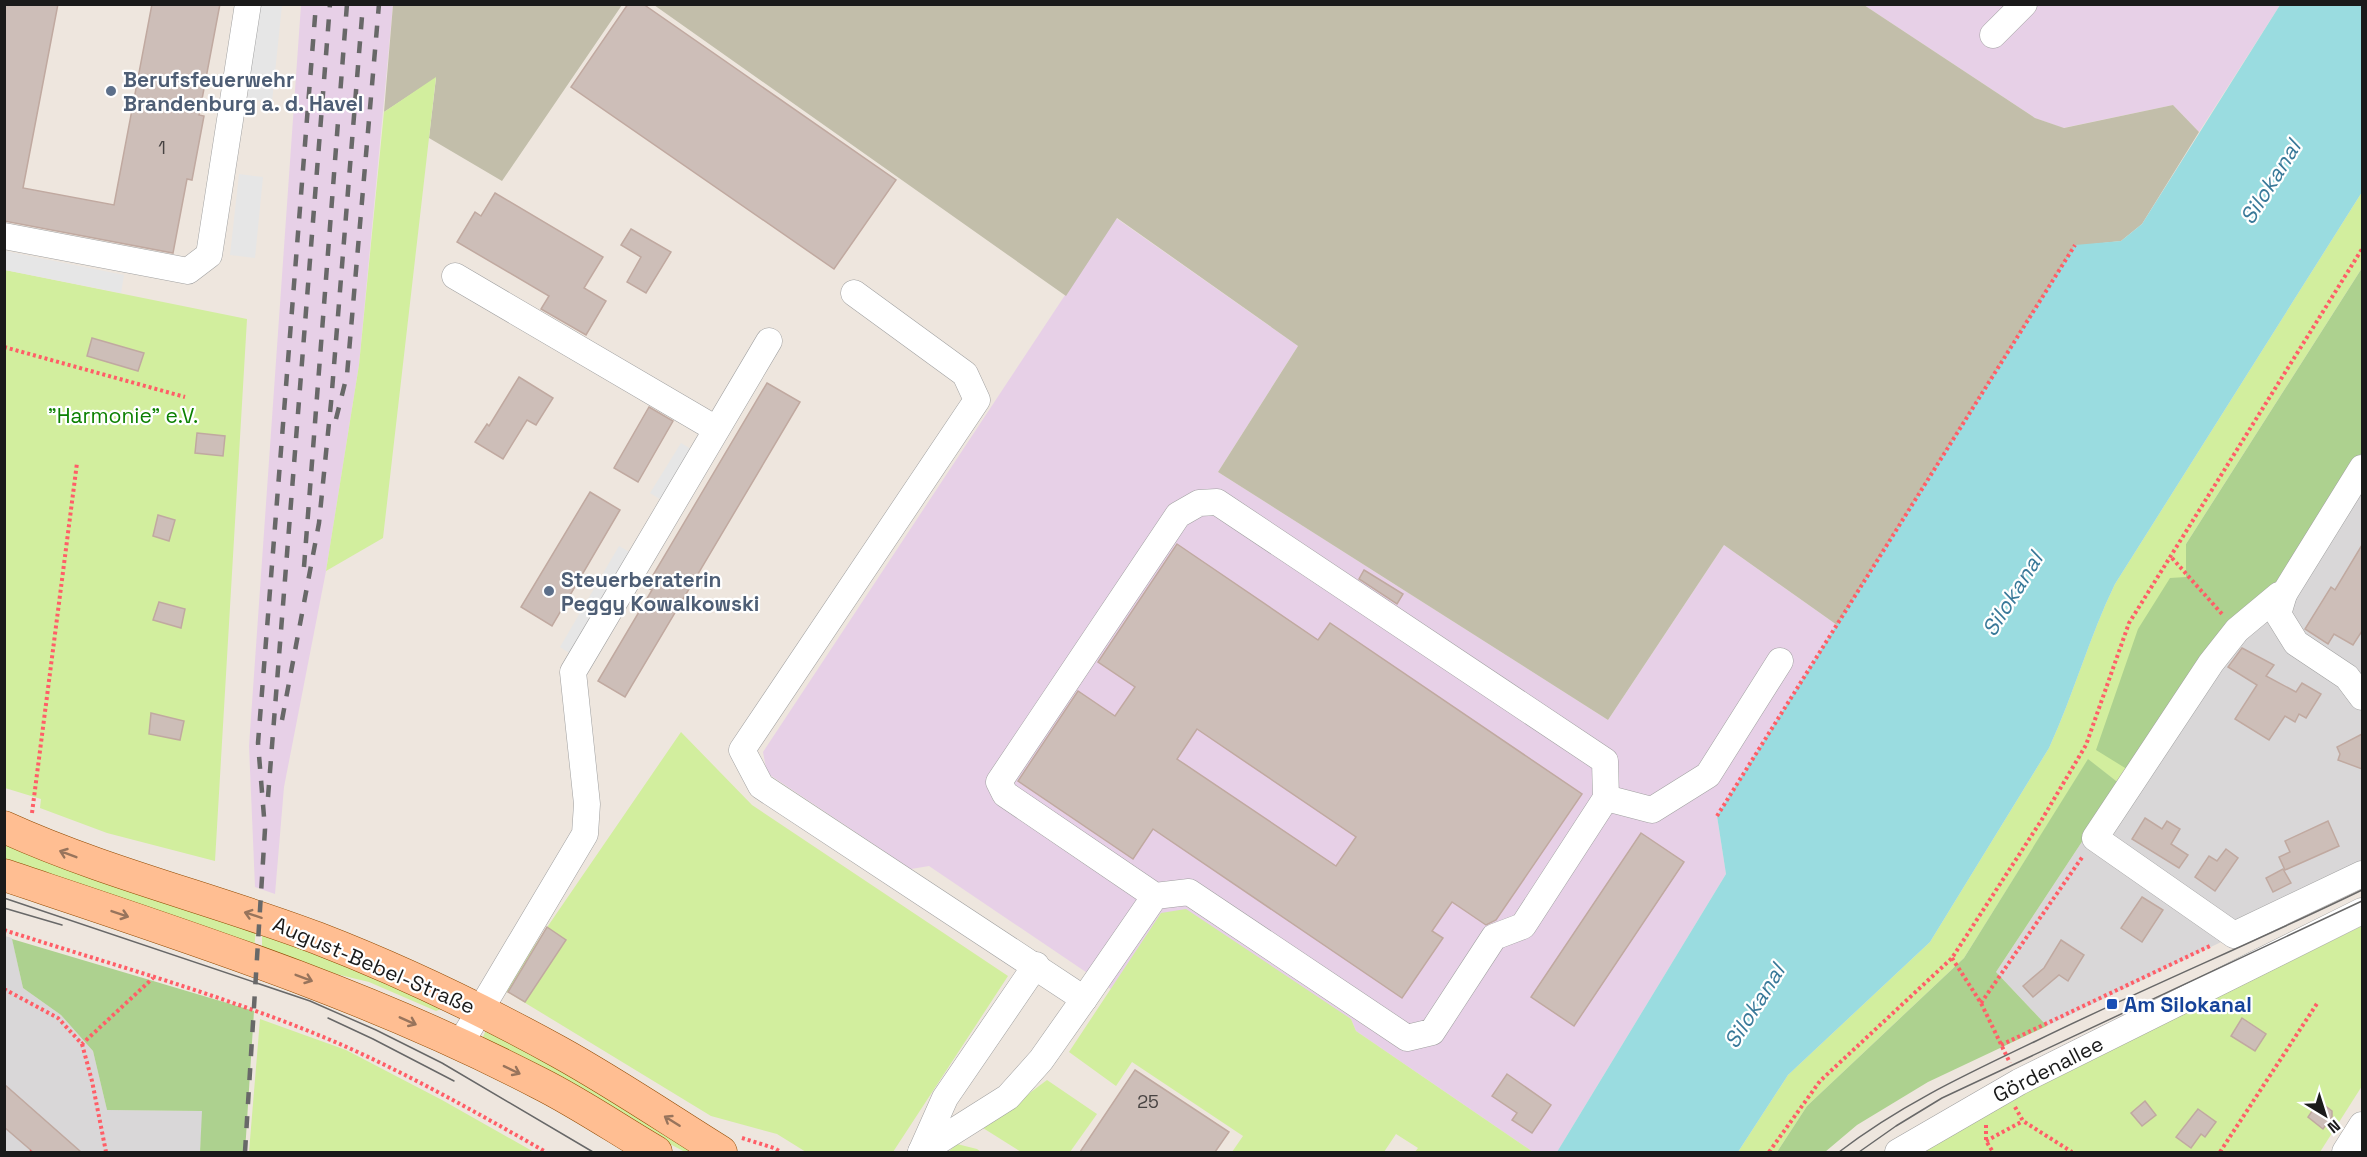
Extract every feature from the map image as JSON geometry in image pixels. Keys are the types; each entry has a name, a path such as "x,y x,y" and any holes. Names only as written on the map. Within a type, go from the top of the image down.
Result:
{"main road":[{"name":"August-Bebel-Straße","path":"18,822 79,858 260,917 400,972 480,1010 561,1053 721,1152"},
{"name":"August-Bebel-Straße","path":"4,875 257,960 355,998 460,1044 540,1083 656,1152"}],"street":[{"path":"4,236 188,271 209,255 249,4"},
{"path":"1993,35 2024,4"},
{"path":"454,276 716,429"},
{"path":"854,293 965,374 977,400 742,750 761,786 1036,965 1084,999"},
{"path":"460,1044 585,834 587,804 573,672 769,341"},
{"path":"2362,468 2284,594 2278,614 2295,643 2347,677 2362,697"},
{"path":"1217,502 1605,761 1606,798 1523,926 1494,937 1432,1032 1407,1038 1189,892 1155,896 1005,794 999,782 1178,515 1199,503 1217,502"},
{"path":"2284,594 2279,595 2236,630 2211,663 2095,838 2234,935 2362,874"},
{"path":"1606,798 1652,810 1708,775 1780,661"},
{"path":"921,1152 1008,1097 1041,1059 1155,896"},
{"name":"Gördenallee","path":"1898,1152 2019,1082 2362,911"},
{"path":"921,1152 945,1098 1036,965"},
{"path":"2345,1152 2362,1125"}],"path":[{"path":"1717,816 2075,245"},
{"path":"1769,1152 1820,1081 1952,958 2042,821 2086,745 2129,623 2172,558 2362,249"},
{"path":"4,347 185,397"},
{"path":"18,822 77,463"},
{"path":"2172,558 2236,630"},
{"path":"1981,1003 2095,838"},
{"path":"4,930 254,1011 348,1048 443,1093 546,1152"},
{"path":"2001,1045 2234,935"},
{"path":"1952,958 1981,1003 2019,1082 2014,1106 2023,1121 2072,1152"},
{"path":"82,1044 153,977"},
{"path":"4,989 58,1018 82,1044 106,1152"},
{"path":"2220,1152 2318,1002"},
{"path":"1986,1141 2023,1121"}],"shaded area":[{"path":"257,5 282,5 272,102 247,99"},
{"path":"301,5 393,5 359,365 326,571 284,787 275,894 255,887 249,746"},
{"path":"393,5 622,5 502,181 429,138 436,78 384,112"},
{"path":"654,5 1864,5 2035,118 2064,128 2173,105 2199,132 2142,224 2121,241 2075,246 1837,625 1724,545 1608,720 1218,472 1298,346 1117,218 1066,296"},
{"path":"1864,5 2280,5 2199,132 2173,105 2063,128 2035,118"},
{"path":"239,174 263,177 255,258 230,255"},
{"path":"1116,218 1298,346 1218,472 1608,720 1724,545 1837,625 1717,816 1726,874 1557,1152 1533,1152 1356,1031 1351,1019 1161,914 1111,989 929,866 911,869 767,773 763,752"},
{"path":"5,251 124,275 121,293 5,270"},
{"path":"681,443 701,455 671,506 650,493"},
{"path":"2362,452 2362,874 2047,1026 1996,972 2120,784 2281,583"},
{"path":"619,546 640,558 580,660 560,647"},
{"path":"5,936 12,938 23,988 61,1015 93,1051 107,1110 203,1111 200,1152 5,1152"}],"green space":[{"path":"436,77 383,538 326,571 359,365 384,112"},
{"path":"2362,192 2362,268 2186,544 2186,577 2130,771 2120,784 2088,760 1964,958 1807,1106 1777,1152 1738,1152 1788,1075 1930,942 2049,748 2115,584"},
{"path":"2362,268 2362,452 2281,584 2130,771 2096,750 2138,629 2170,578 2186,577 2186,544"},
{"name":"\"Harmonie\" e.V.","path":"5,270 247,319 215,861 107,833 40,808 41,799 5,788"},
{"path":"681,732 752,805 1008,976 893,1152 806,1152 777,1134 711,1116 504,990"},
{"path":"2088,759 2120,784 1996,972 2047,1026 1928,1082 1857,1125 1825,1152 1777,1152 1807,1106 1964,958"},
{"path":"4,845 256,929 254,949 5,866"},
{"path":"1186,909 1351,1019 1356,1031 1533,1152 1415,1152 1418,1148 1396,1134 1384,1152 1232,1152 1243,1136 1132,1062 1116,1086 1069,1052 1161,913"},
{"path":"2362,926 2362,1086 2320,1152 1917,1152 1990,1107"},
{"path":"262,931 443,1004 441,1009 436,1011 369,982 307,967 262,952"},
{"path":"12,939 254,1011 245,1152 200,1152 202,1111 107,1110 93,1051 61,1015 23,988"},
{"path":"260,1019 346,1050 442,1100 534,1152 249,1152"},
{"path":"488,1026 700,1152 685,1152 480,1043"},
{"path":"1047,1080 1097,1114 1070,1152 1021,1152 983,1128"},
{"path":"957,1144 977,1149 981,1152 948,1152"}],"water":[{"name":"Silokanal","path":"2280,5 2362,5 2362,192 2115,584 2049,748 1930,942 1788,1075 1738,1152 1557,1152 1726,874 1717,816 2075,245 2121,241 2142,224"}],"building":[{"path":"4,4 58,4 23,188 114,205 152,4 220,4 199,115 204,116 192,180 187,179 173,253 4,221"},
{"path":"628,4 643,4 896,180 834,269 571,87"},
{"path":"495,193 603,257 584,288 606,301 586,335 541,309 549,296 457,242 475,212 481,216"},
{"path":"631,229 671,252 646,293 627,282 641,257 621,245"},
{"path":"92,338 144,353 138,371 87,356"},
{"path":"519,377 553,398 536,425 527,420 503,459 475,442 487,424 489,426"},
{"path":"767,383 800,402 625,697 598,681 652,590 646,587"},
{"path":"649,407 673,421 638,482 614,468"},
{"path":"197,433 225,436 223,456 195,453"},
{"path":"590,492 620,510 552,626 521,607"},
{"path":"158,515 175,520 169,541 153,536"},
{"path":"1177,544 1318,640 1330,623 1582,794 1496,920 1486,925 1452,902 1432,931 1443,938 1402,998 1153,829 1133,859 1018,781 1078,691 1115,716 1135,687 1098,662","holes":["1197,729 1356,837 1336,866 1177,759"]},
{"path":"2362,545 2362,631 2353,645 2334,634 2328,644 2305,629 2331,587 2335,590"},
{"path":"1364,570 1403,594 1397,604 1359,579"},
{"path":"159,602 185,609 181,628 153,620"},
{"path":"2242,648 2274,665 2266,676 2296,692 2302,683 2321,694 2306,718 2299,714 2295,722 2285,716 2269,740 2235,719 2257,685 2228,667"},
{"path":"151,713 184,721 180,740 149,734"},
{"path":"2362,734 2362,769 2338,760 2340,754 2337,747"},
{"path":"2145,818 2162,829 2167,821 2180,829 2171,844 2188,855 2179,868 2132,839"},
{"path":"2328,821 2339,846 2285,870 2279,857 2290,852 2285,841"},
{"path":"1641,833 1684,862 1574,1026 1531,997"},
{"path":"2226,849 2238,858 2215,891 2195,877 2209,856 2217,861"},
{"path":"2283,869 2291,883 2273,892 2266,878"},
{"path":"2142,897 2163,910 2142,942 2121,928"},
{"path":"547,927 566,940 525,1002 508,992"},
{"path":"2061,940 2084,955 2068,981 2059,975 2033,997 2023,986 2044,968"},
{"path":"2242,1018 2266,1034 2255,1051 2231,1036"},
{"path":"1135,1070 1229,1132 1215,1152 1080,1152"},
{"path":"1507,1074 1551,1105 1532,1133 1512,1120 1517,1113 1492,1096"},
{"path":"4,1084 81,1152 33,1152 4,1127"},
{"path":"2145,1101 2156,1115 2142,1126 2131,1113"},
{"path":"2319,1101 2332,1111 2332,1117 2323,1129 2308,1117"},
{"path":"2198,1109 2216,1122 2205,1137 2201,1134 2191,1148 2176,1137"}],"tram line":[{"path":"1839,1152 1886,1119 1959,1078 2362,890"},
{"path":"4,898 310,1001 376,1030 442,1063 593,1152"},
{"path":"1859,1152 1942,1098 2362,901"},
{"path":"4,908 62,925"},
{"path":"328,1018 454,1081"}],"railway":[{"path":"245,1152 265,829 258,743 316,4"},
{"path":"268,797 330,4"},
{"path":"304,567 347,4"},
{"path":"282,720 319,523 331,403 363,4"},
{"path":"336,419 347,375 379,4"}],"place":[{"name":"Berufsfeuerwehr Brandenburg a. d. Havel","path":"111,91"},
{"name":"Steuerberaterin Peggy Kowalkowski","path":"549,591"},
{"name":"Am Silokanal","path":"2112,1004"}]}
